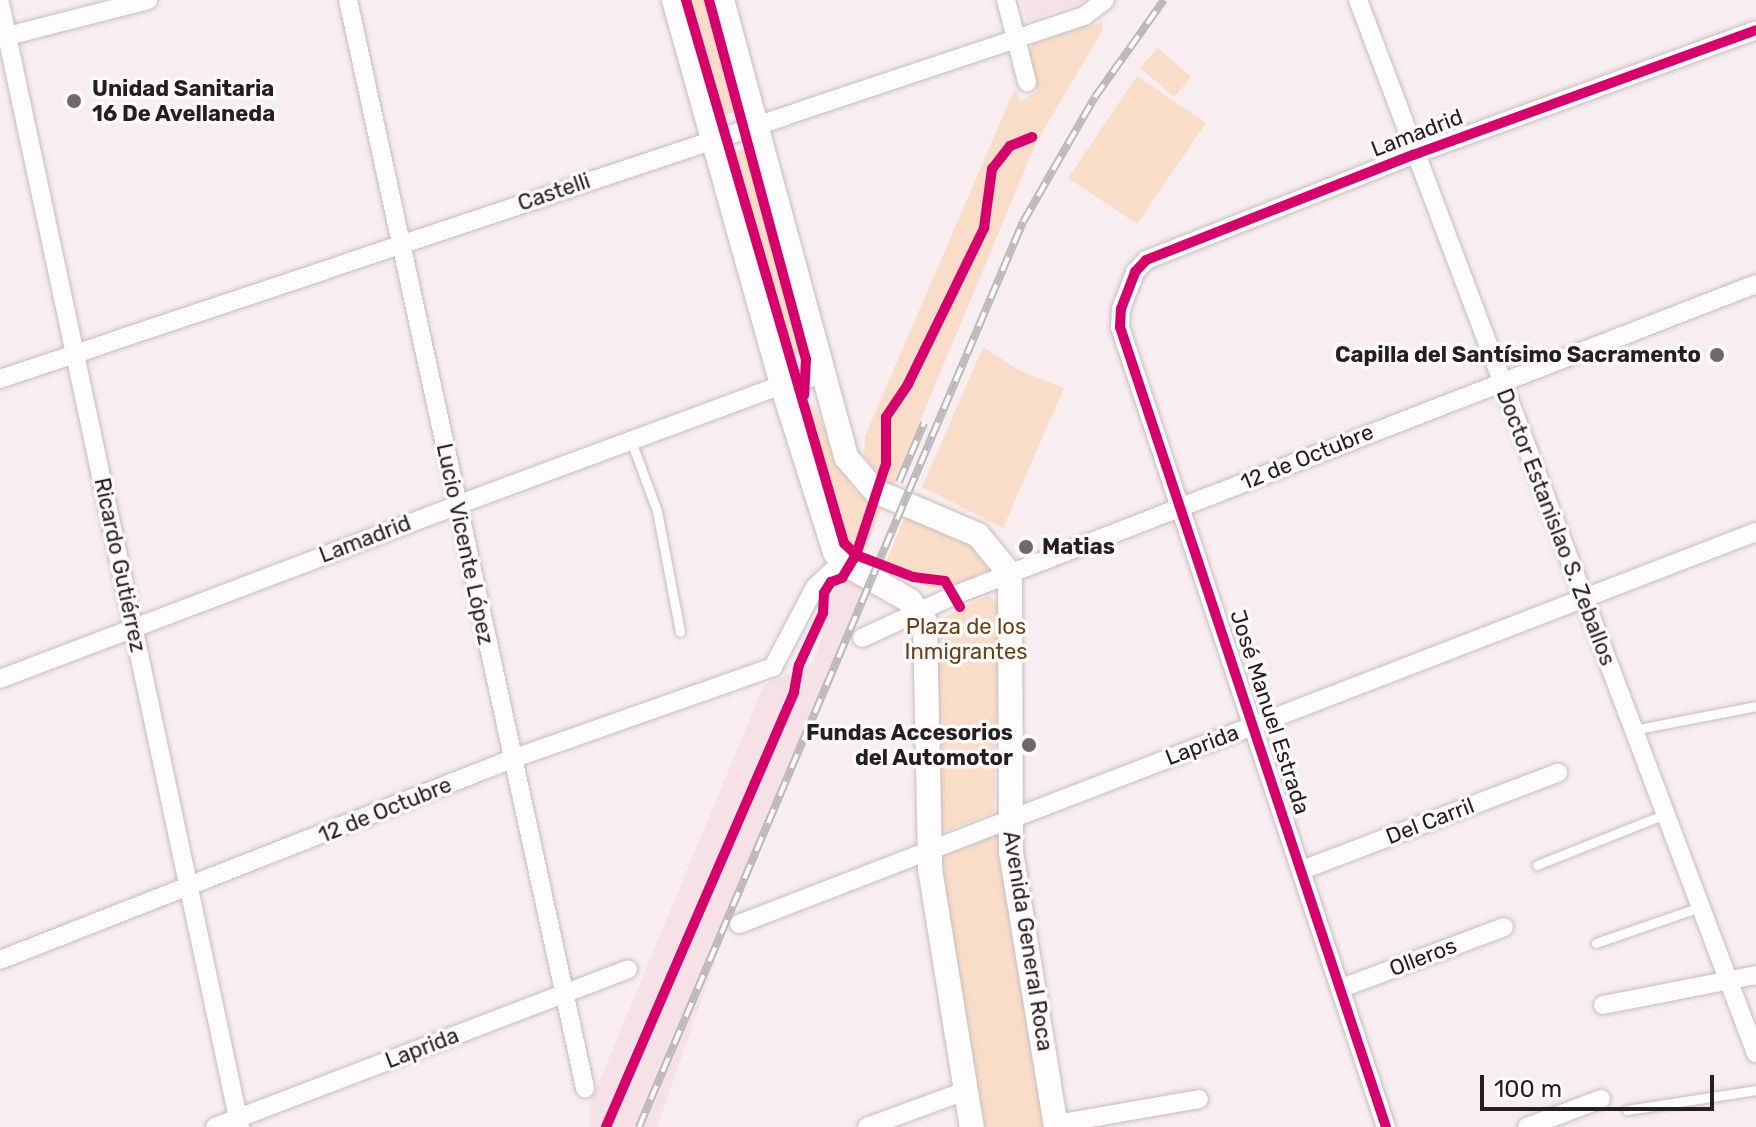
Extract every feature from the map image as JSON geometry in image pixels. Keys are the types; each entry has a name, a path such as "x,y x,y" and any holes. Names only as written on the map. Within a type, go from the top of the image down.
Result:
{"main road":[{"path":"674,0 782,385 831,543 842,562 894,589 921,613 926,631 928,849 972,1127"},
{"path":"722,0 846,457 863,484 978,535 1010,574"},
{"name":"Avenida General Roca","path":"1010,574 1009,820 1056,1126"}],"street":[{"path":"3,37 148,0"},
{"name":"Lucio Vicente López","path":"348,0 561,996 585,1088"},
{"path":"1006,0 1027,82"},
{"name":"Castelli","path":"0,379 1015,35 1084,16 1105,0"},
{"name":"Doctor Estanislao S. Zeballos","path":"1358,0 1413,155 1756,1053"},
{"name":"Ricardo Gutiérrez","path":"0,3 3,37 75,353 239,1123"},
{"name":"Lamadrid","path":"1121,309 1135,272 1146,260 1413,155 1756,30"},
{"name":"12 de Octubre","path":"862,638 1010,574 1756,284"},
{"name":"José Manuel Estrada","path":"1121,309 1120,327 1183,506 1386,1127"},
{"name":"Lamadrid","path":"0,679 457,505 782,385 822,375"},
{"name":"Laprida","path":"739,924 1756,532"},
{"name":"12 de Octubre","path":"0,960 512,759 773,667 815,587 842,562"},
{"name":"Del Carril","path":"1302,870 1558,773"},
{"name":"Olleros","path":"1342,988 1504,927"},
{"name":"Laprida","path":"215,1127 239,1123 628,969"},
{"path":"1603,1005 1756,975"},
{"path":"867,1127 965,1091"},
{"path":"1056,1126 1199,1099"},
{"path":"1527,1127 1601,1099"}],"lane":[{"path":"631,441 657,511 680,632"},
{"path":"1633,730 1756,706"},
{"path":"1537,865 1665,814"},
{"path":"1596,943 1700,907"},
{"path":"1627,1110 1756,1090"}],"shaded area":[{"path":"1021,0 1089,0 1027,21"},
{"path":"851,577 871,592 724,936 657,1127 590,1127 590,1104 764,685 812,664 823,635 817,629 818,606"}],"green space":[{"path":"686,0 710,0 741,111 720,115"},
{"path":"1102,22 1102,31 1036,143 893,486 887,484 864,456 865,436 1015,88 1020,102 1037,91 1027,59 1032,44"},
{"path":"1158,48 1191,77 1174,97 1140,68"},
{"path":"1137,76 1206,123 1137,224 1068,178"},
{"path":"746,148 807,354 787,359 729,154"},
{"path":"983,347 1022,372 1064,388 1003,528 922,487"},
{"path":"813,404 854,491 883,505 861,560 840,547 803,412"},
{"path":"905,517 966,541 989,562 989,570 950,587 933,588 882,571"},
{"name":"Plaza de los Inmigrantes","path":"988,595 999,605 994,812 944,832 938,827 936,622"},
{"path":"1009,820 1056,1127 972,1127 928,849"}],"railway":[{"path":"639,1127 1023,222 1095,97 1164,0"},
{"path":"899,482 924,423"}],"cycle path":[{"path":"686,0 844,543 856,555 913,577 945,581 960,607"},
{"path":"709,0 806,359 804,395"},
{"path":"1386,1127 1120,327 1121,309 1135,272 1146,260 1413,155 1756,30"},
{"path":"606,1127 794,692 799,665 823,613 824,593 831,582 842,578 856,555 886,464 886,417 908,384 984,228 992,169 1010,146 1032,137"}],"place":[{"name":"Unidad Sanitaria 16 De Avellaneda","path":"74,101"},
{"name":"Capilla del Santísimo Sacramento","path":"1717,355"},
{"name":"Matias","path":"1026,547"},
{"name":"Fundas Accesorios del Automotor","path":"1029,745"}]}
